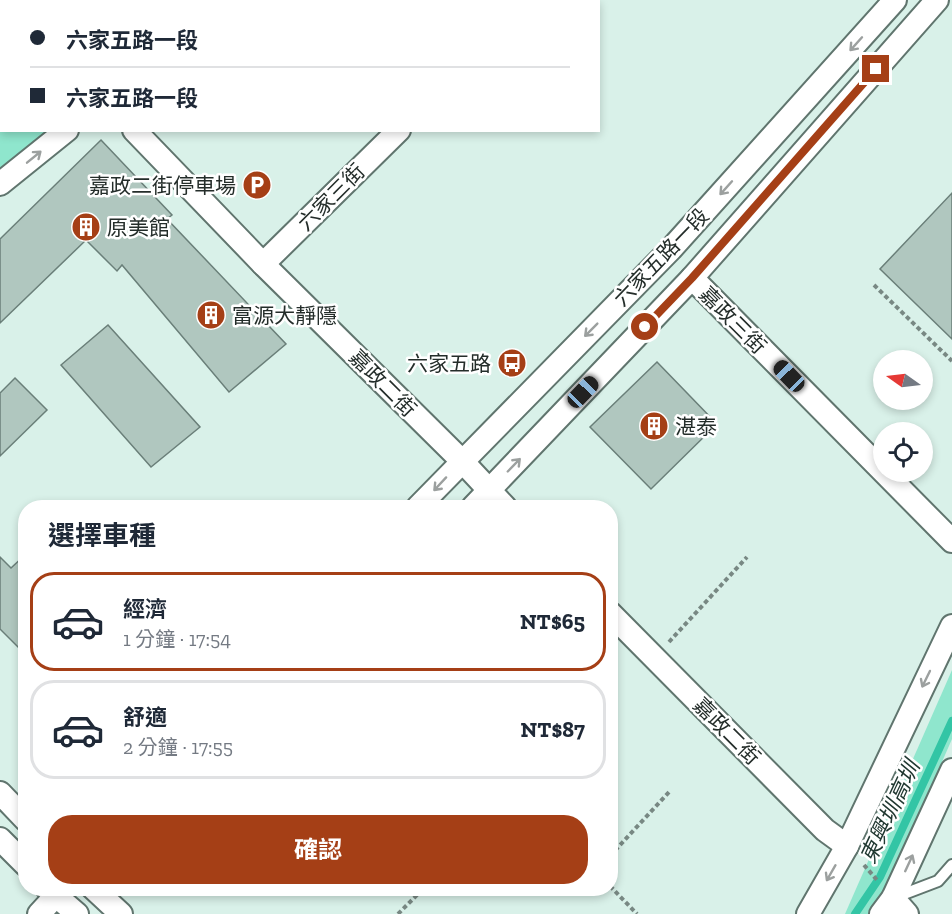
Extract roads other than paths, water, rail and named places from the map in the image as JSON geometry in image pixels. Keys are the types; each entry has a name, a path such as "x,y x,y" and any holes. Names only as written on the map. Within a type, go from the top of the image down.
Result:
{"street":[{"name":"六家五路一段","path":"481,499 692,278 937,0"},
{"name":"六家五路一段","path":"425,500 671,249 882,5"},
{"path":"0,184 65,132"},
{"name":"嘉政二街","path":"136,132 263,264 462,461 481,499"},
{"name":"六家三街","path":"263,264 397,132"},
{"name":"嘉政三街","path":"692,278 952,541"},
{"name":"嘉政二街","path":"618,621 825,830 846,846"},
{"path":"808,914 846,846 952,626"},
{"path":"894,909 952,770"},
{"path":"0,793 18,812"},
{"path":"0,839 18,858"},
{"path":"39,914 52,896"},
{"path":"60,896 77,914"},
{"path":"83,914 96,896"},
{"path":"106,896 121,914"}],"lane":[{"path":"894,909 939,881 952,865"}],"waterway":[{"name":"東興圳高圳","path":"855,914 880,877 952,721"}],"place":[{"name":"嘉政二街停車場","path":"257,185"},
{"name":"原美館","path":"86,227"},
{"name":"富源大靜隱","path":"211,315"},
{"name":"六家五路","path":"512,363"},
{"name":"湛泰","path":"654,426"}]}
